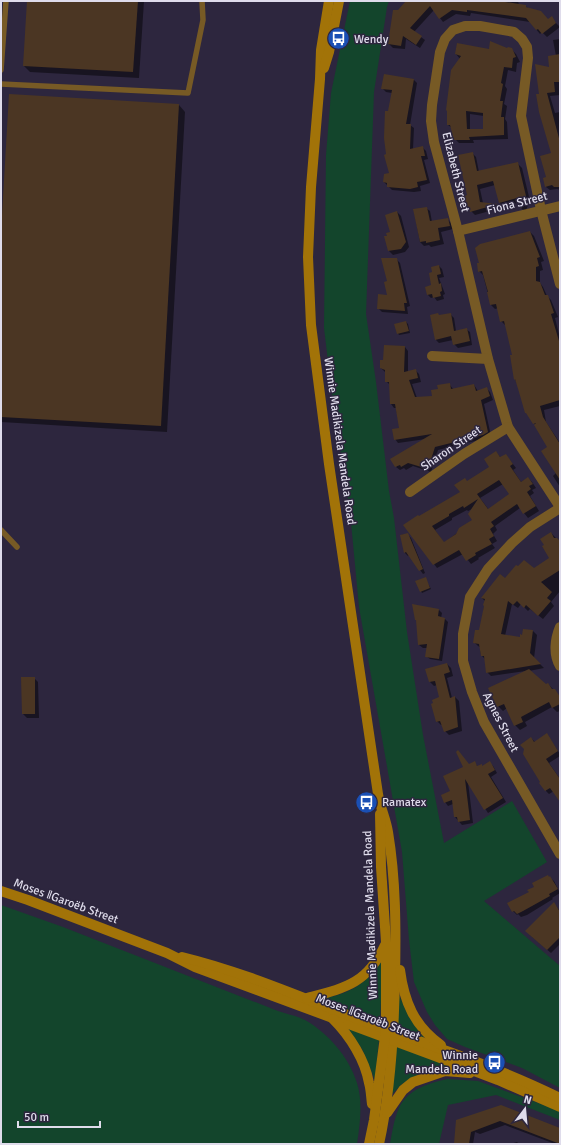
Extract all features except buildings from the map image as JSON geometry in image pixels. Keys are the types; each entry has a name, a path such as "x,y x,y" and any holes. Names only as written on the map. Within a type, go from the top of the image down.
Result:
{"main road":[{"name":"Winnie Madikizela Mandela Road","path":"329,1 321,50 320,80 310,194 308,257 311,325 329,464 380,804 388,831 392,859 389,1035 384,1118 379,1144"},
{"name":"Winnie Madikizela Mandela Road","path":"320,80 329,52 339,1"},
{"name":"Moses ǁGaroëb Street","path":"1,891 49,907 167,953 195,968 330,1016 389,1035 448,1050 501,1071 560,1098"},
{"path":"307,998 342,989 354,983 366,973 391,944"},
{"path":"391,944 403,990 415,1019 426,1033 448,1050"},
{"name":"Moses ǁGaroëb Street","path":"167,953 197,960 307,998 389,1035 480,1074 498,1080 560,1108"},
{"path":"330,1016 340,1026 361,1058 369,1082 374,1120"},
{"name":"Winnie Madikizela Mandela Road","path":"369,1144 389,1035"},
{"path":"384,1118 394,1101 403,1090 413,1082 446,1071 480,1074"}],"street":[{"name":"Elizabeth Street","path":"560,284 541,210 521,116 528,58 527,48 522,39 514,32 480,26 466,26 453,30 445,39 440,52 432,110 434,142 458,231 488,359 508,427 560,508"},
{"name":"Fiona Street","path":"458,231 560,206"},
{"path":"432,356 488,359"},
{"name":"Sharon Street","path":"410,492 464,454 508,427"},
{"name":"Agnes Street","path":"560,508 530,527 512,543 488,569 470,597 463,634 463,660 472,692 484,722 560,854"},
{"path":"560,627 557,635 555,650 560,666"}],"lane":[{"path":"1,70 6,1"},
{"path":"1,84 188,93 203,20 202,1"},
{"path":"1,530 17,547"}],"green space":[{"path":"350,1 389,1 374,92 366,314 389,491 394,518 407,632 423,735 444,843 512,801 547,862 484,901 560,966 560,1088 522,1068 447,1039 435,1025 427,1012 414,982 402,852 359,607 350,512 333,403 324,328 326,155 331,93"},
{"path":"1,905 63,927 278,1011 299,1017 314,1025 337,1047 343,1055 349,1064 357,1083 360,1098 360,1121 357,1144 1,1144"},
{"path":"383,959 380,1021 321,1000 321,998 331,997 349,991 357,986 371,975"},
{"path":"399,995 409,1017 425,1039 397,1029"},
{"path":"346,1026 379,1040 375,1080 362,1049"},
{"path":"396,1046 448,1065 422,1072 402,1084 392,1094"},
{"path":"448,1079 478,1081 560,1111 560,1120 496,1095 448,1105 439,1144 390,1144 393,1126 403,1101 420,1088"}],"place":[{"name":"Wendy","path":"338,39"},
{"name":"Ramatex","path":"367,802"},
{"name":"Winnie Mandela Road","path":"494,1062"}]}
